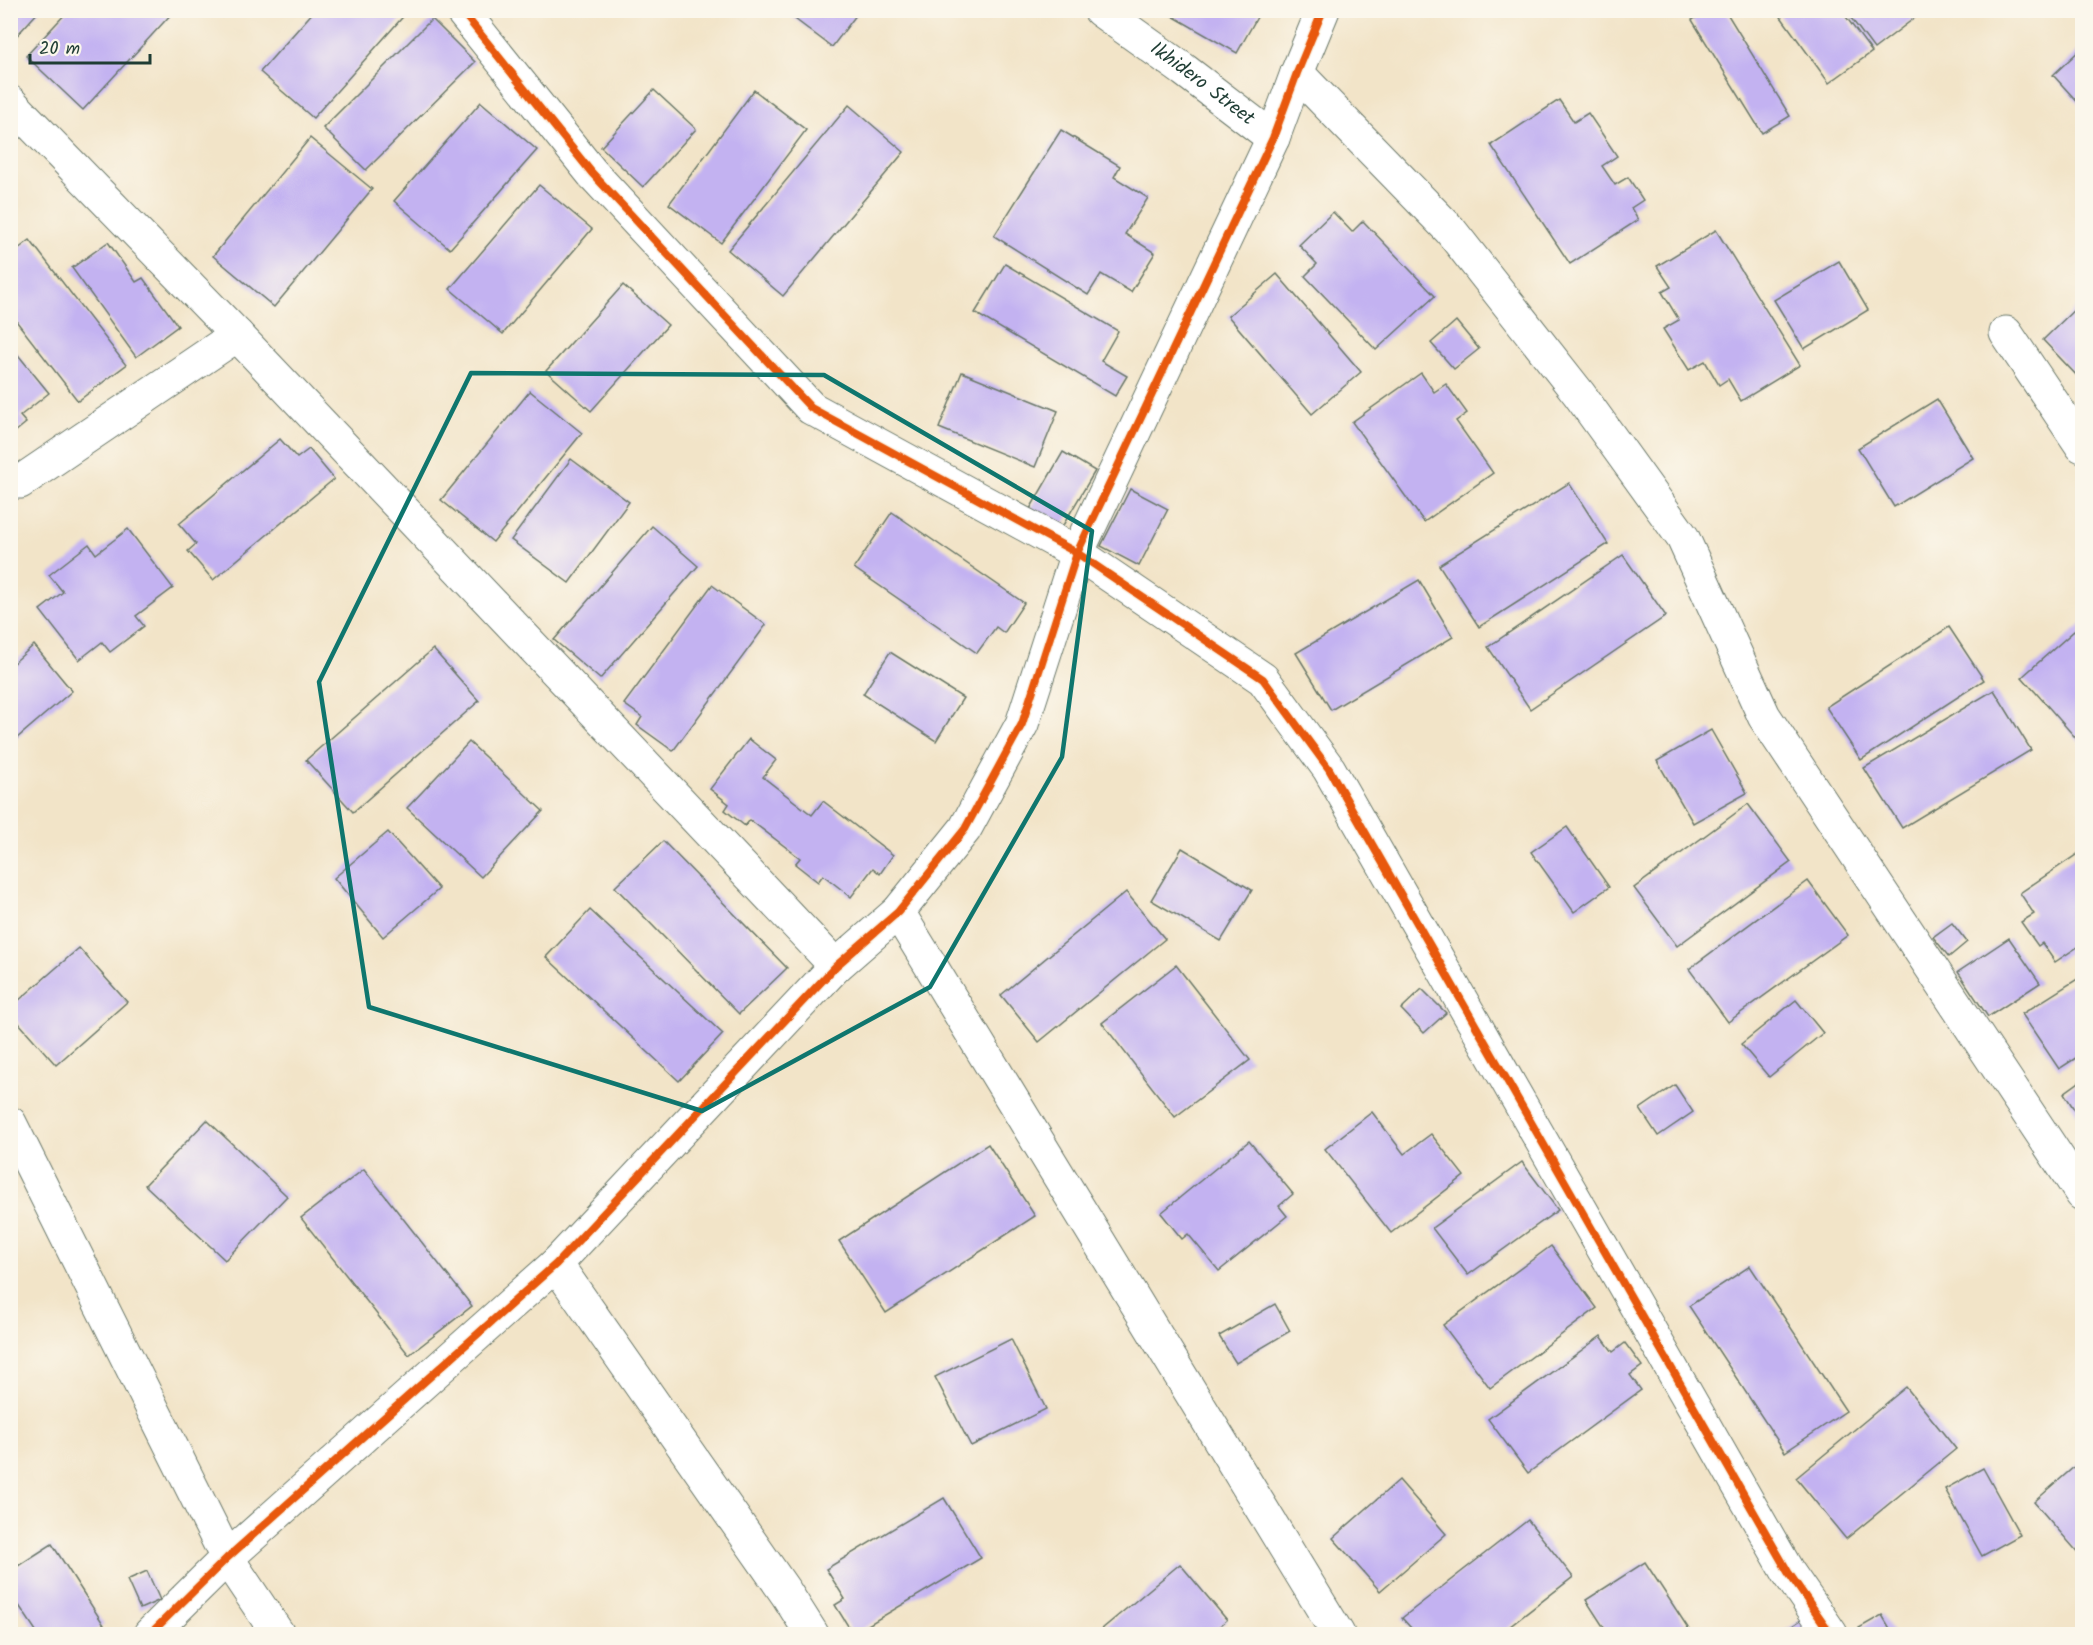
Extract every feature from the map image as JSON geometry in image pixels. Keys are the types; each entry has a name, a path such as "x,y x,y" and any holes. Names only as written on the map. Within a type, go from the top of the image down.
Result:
{"street":[{"path":"461,10 592,173 811,408 1077,553 1263,679 1329,768 1788,1572 1831,1635"},
{"name":"Ikhidero Street","path":"1100,10 1273,138"},
{"path":"150,1635 227,1558 556,1264 836,966 898,912 964,829 1022,724 1077,553 1273,138 1323,10"},
{"path":"1297,73 1450,230 1579,394 1683,538 1764,716 2082,1194"},
{"path":"10,102 237,335 836,966"},
{"path":"2006,333 2082,446"},
{"path":"20,482 237,335"},
{"path":"898,912 1338,1635"},
{"path":"10,1124 227,1558 278,1635"},
{"path":"556,1264 786,1593 812,1635"}],"highlighted area":[{"path":"471,373 824,375 1092,531 1062,757 930,987 702,1111 369,1007 319,682"}],"building":[{"path":"10,10 40,10 10,43"},
{"path":"69,10 175,10 83,110 26,56"},
{"path":"315,10 409,10 313,118 260,72"},
{"path":"783,10 860,10 832,47"},
{"path":"1162,10 1261,10 1237,53"},
{"path":"1708,10 1725,10 1790,116 1762,133 1692,20"},
{"path":"1776,10 1841,10 1872,52 1829,83"},
{"path":"1845,10 1925,10 1874,49"},
{"path":"432,19 475,62 366,170 323,128"},
{"path":"2082,48 2082,107 2053,75"},
{"path":"654,90 696,129 643,187 601,147"},
{"path":"754,90 806,130 721,243 669,204"},
{"path":"1559,100 1574,122 1588,113 1617,156 1602,166 1615,185 1628,177 1643,200 1631,208 1638,220 1570,264 1491,145"},
{"path":"481,102 537,150 450,249 394,201"},
{"path":"849,105 904,152 783,296 728,250"},
{"path":"1061,130 1120,166 1114,177 1148,198 1125,234 1155,253 1131,292 1101,274 1088,295 994,236"},
{"path":"310,138 372,189 274,307 213,256"},
{"path":"539,185 592,229 503,334 450,289"},
{"path":"1333,212 1352,232 1363,221 1435,296 1376,350 1305,276 1317,264 1299,245"},
{"path":"1716,230 1800,365 1741,401 1728,379 1719,385 1705,361 1689,370 1663,329 1679,320 1662,292 1671,287 1657,266"},
{"path":"30,240 126,365 78,401 10,313 10,255"},
{"path":"108,242 136,282 143,278 178,326 136,357 72,268"},
{"path":"1839,261 1868,310 1804,349 1774,300"},
{"path":"1005,264 1118,331 1101,361 1127,376 1115,396 975,313"},
{"path":"1277,274 1361,372 1312,414 1228,316"},
{"path":"623,285 668,325 591,411 546,371"},
{"path":"2082,302 2082,381 2043,340"},
{"path":"1456,321 1479,349 1454,369 1431,343"},
{"path":"10,345 49,393 20,416 26,423 10,436"},
{"path":"962,372 1058,411 1035,467 939,428"},
{"path":"1421,373 1434,392 1446,384 1467,413 1456,421 1493,473 1424,522 1352,422"},
{"path":"530,391 582,433 493,542 441,500"},
{"path":"1937,399 1973,458 1894,507 1858,448"},
{"path":"280,439 297,458 309,449 334,479 213,580 188,551 196,544 179,524"},
{"path":"1063,452 1095,471 1062,527 1030,509"},
{"path":"571,459 629,502 569,583 511,540"},
{"path":"1569,483 1608,544 1479,627 1439,565"},
{"path":"1130,489 1168,509 1139,566 1101,546"},
{"path":"892,512 1024,603 1004,633 996,627 977,653 854,568"},
{"path":"652,526 698,566 600,679 554,640"},
{"path":"128,529 173,588 136,616 144,626 110,652 102,642 79,660 40,610 63,592 49,575 89,544 96,554"},
{"path":"1623,555 1666,616 1530,709 1488,647"},
{"path":"1419,580 1453,637 1331,710 1296,653"},
{"path":"712,585 766,625 673,751 637,725 642,717 624,704"},
{"path":"2082,624 2082,743 2081,744 2022,677"},
{"path":"1949,627 1984,680 1861,760 1826,707"},
{"path":"34,645 72,691 10,744 10,666"},
{"path":"433,649 479,701 353,812 306,760"},
{"path":"890,652 963,698 936,741 863,694"},
{"path":"1994,690 2031,750 1902,828 1864,768"},
{"path":"1711,730 1747,793 1693,823 1657,761"},
{"path":"749,739 776,760 763,777 812,815 823,801 893,855 880,874 873,868 851,897 823,875 818,882 795,864 800,858 750,820 745,826 725,810 729,804 710,789"},
{"path":"469,742 543,811 481,877 407,808"},
{"path":"1748,804 1791,862 1677,946 1634,888"},
{"path":"1567,827 1609,887 1574,912 1531,852"},
{"path":"388,832 439,889 383,937 334,878"},
{"path":"663,841 787,968 739,1014 615,887"},
{"path":"1182,848 1252,890 1221,941 1151,900"},
{"path":"2082,851 2082,944 2055,962 2042,943 2038,946 2021,922 2034,914 2020,893"},
{"path":"1808,881 1848,935 1728,1022 1689,969"},
{"path":"1126,892 1165,939 1039,1042 1001,995"},
{"path":"590,910 723,1034 679,1081 546,957"},
{"path":"1952,923 1967,942 1949,957 1933,937"},
{"path":"2009,938 2040,983 1988,1017 1958,972"},
{"path":"79,948 127,1002 56,1065 10,1013 10,1008"},
{"path":"1176,965 1250,1060 1175,1117 1102,1023"},
{"path":"2082,976 2082,1054 2059,1069 2022,1014"},
{"path":"1422,989 1446,1013 1424,1033 1401,1009"},
{"path":"1796,1000 1823,1033 1769,1077 1741,1044"},
{"path":"2082,1080 2082,1122 2064,1093"},
{"path":"1675,1085 1693,1112 1658,1136 1640,1109"},
{"path":"1372,1112 1404,1154 1431,1134 1464,1176 1391,1233 1325,1149"},
{"path":"207,1120 287,1196 225,1260 145,1185"},
{"path":"1249,1141 1293,1194 1279,1206 1287,1216 1219,1271 1188,1234 1182,1239 1161,1213"},
{"path":"988,1144 1035,1216 886,1313 839,1241"},
{"path":"1522,1162 1558,1210 1468,1275 1432,1228"},
{"path":"364,1169 472,1306 409,1355 301,1218"},
{"path":"1551,1246 1597,1308 1490,1388 1443,1325"},
{"path":"1750,1266 1846,1411 1785,1452 1689,1306"},
{"path":"1275,1304 1290,1331 1236,1363 1219,1336"},
{"path":"1601,1336 1613,1352 1625,1343 1642,1366 1630,1375 1641,1390 1528,1473 1488,1419"},
{"path":"1011,1339 1046,1409 971,1446 935,1377"},
{"path":"1906,1387 1956,1449 1846,1539 1796,1478"},
{"path":"2082,1460 2082,1553 2080,1555 2034,1502"},
{"path":"1983,1468 2020,1535 1982,1556 1945,1489"},
{"path":"1399,1480 1446,1534 1380,1591 1333,1538"},
{"path":"944,1498 981,1558 853,1634 835,1605 845,1599 826,1569"},
{"path":"1528,1520 1573,1577 1500,1634 1403,1634 1411,1628 1402,1618"},
{"path":"52,1544 104,1625 89,1634 38,1634 10,1592 10,1571"},
{"path":"1645,1562 1692,1634 1608,1634 1586,1600"},
{"path":"1180,1564 1227,1620 1210,1634 1096,1634"},
{"path":"147,1571 160,1600 140,1609 127,1580"},
{"path":"1882,1615 1892,1632 1862,1634 1859,1628"},
{"path":"1804,1618 1815,1634 1780,1634"}],"cycle path":[{"path":"461,10 592,173 811,408 1077,553 1263,679 1329,769 1788,1572 1831,1634"},
{"path":"150,1634 227,1558 556,1264 836,966 898,912 965,829 1022,724 1077,553 1273,138 1323,10"}]}
